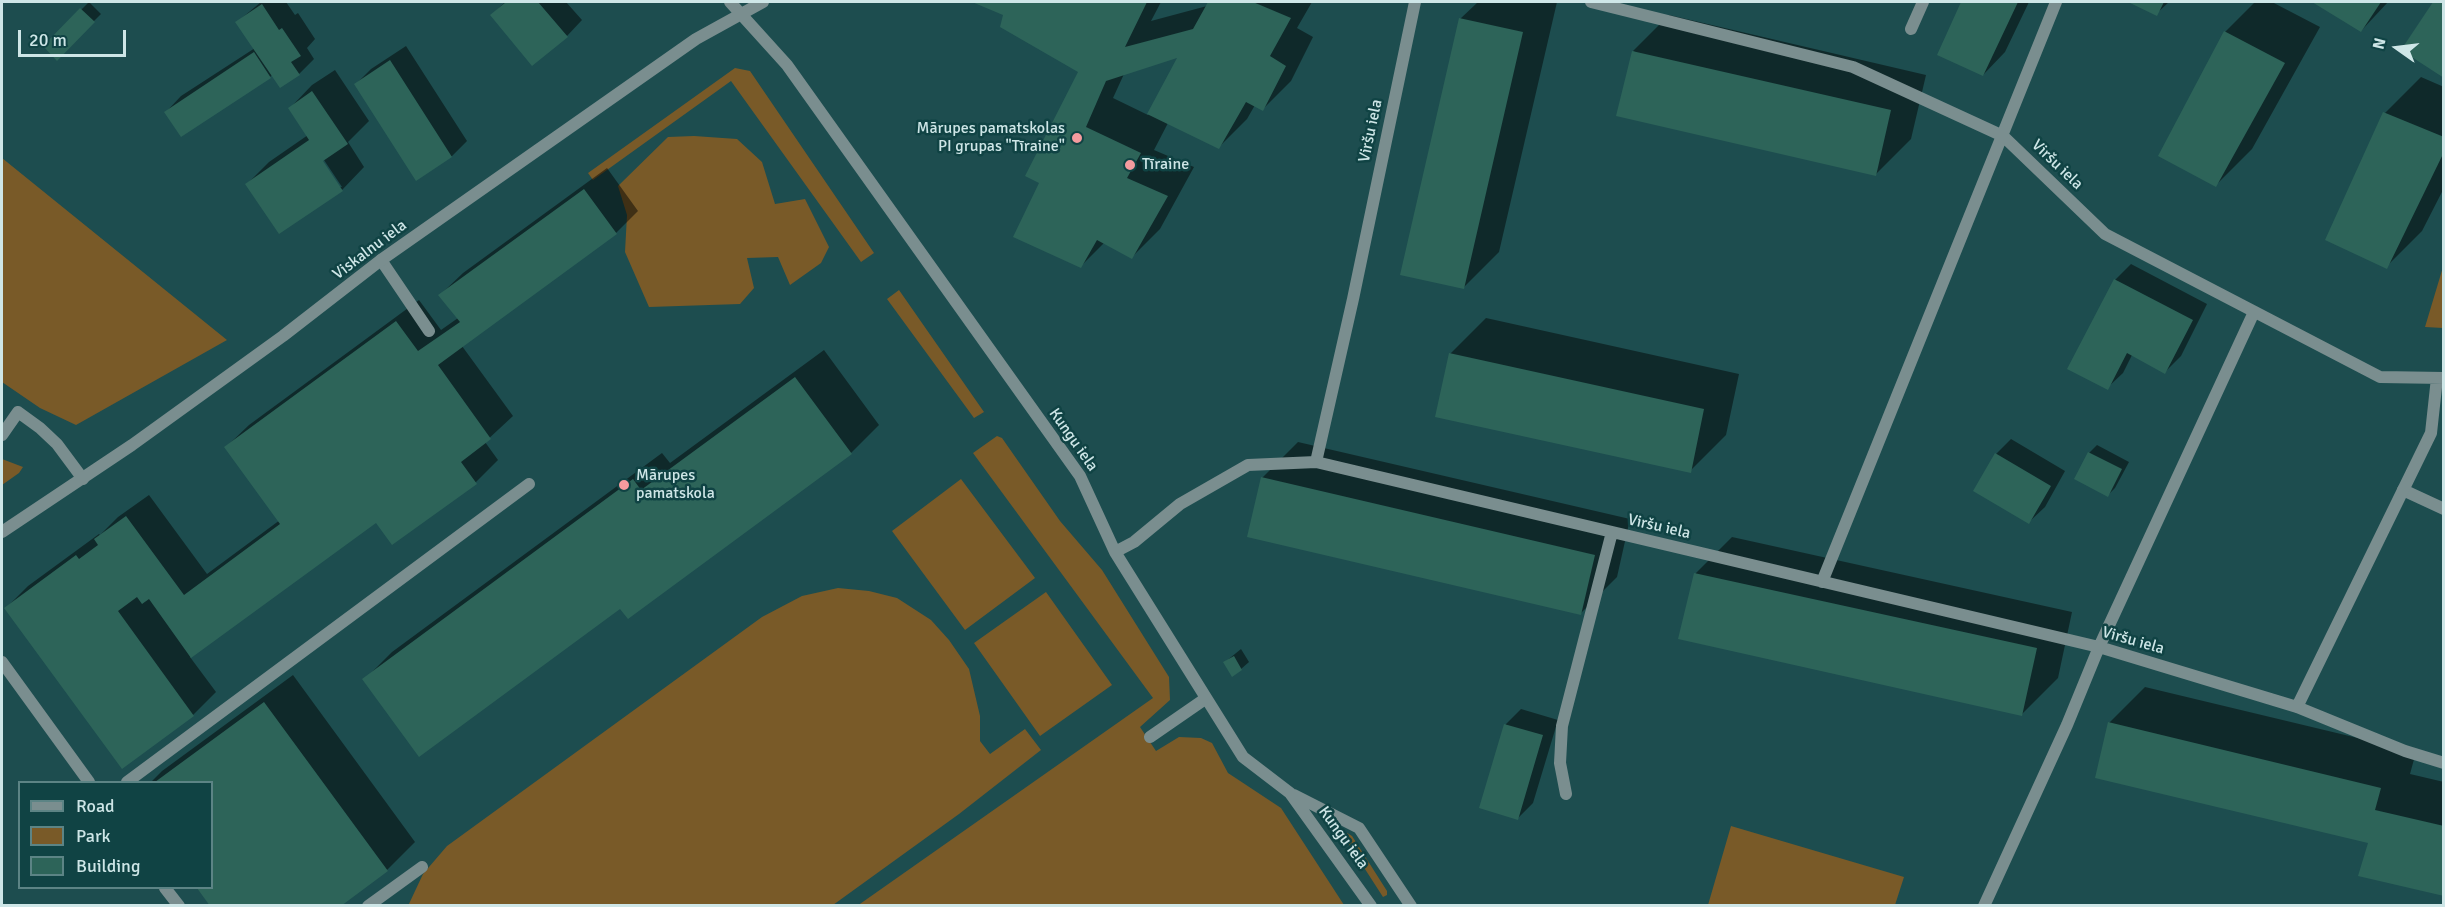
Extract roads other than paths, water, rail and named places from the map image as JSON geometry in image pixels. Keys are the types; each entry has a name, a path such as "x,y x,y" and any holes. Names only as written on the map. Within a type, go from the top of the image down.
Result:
{"street":[{"name":"Kungu iela","path":"730,2 787,65 1080,476 1115,552 1243,757 1290,793 1371,906"},
{"name":"Viskalnu iela","path":"2,532 83,479 283,336 381,260 696,39 763,2"},
{"name":"Viršu iela","path":"1415,2 1353,299 1316,462 2099,648 2297,707 2405,751 2444,763"},
{"name":"Viršu iela","path":"1591,2 1853,67 2003,136 2105,234 2380,377 2440,378"},
{"path":"1911,29 1923,2"},
{"path":"1822,582 2056,2"},
{"path":"381,260 429,331"},
{"path":"1984,906 2067,725 2099,648 2254,312"},
{"path":"2297,707 2431,433 2440,378"},
{"path":"2,435 18,412 57,444 83,479"},
{"path":"1115,552 1134,542 1180,504 1248,465 1316,462"},
{"path":"130,781 530,484"},
{"path":"2403,490 2444,509"},
{"path":"1566,794 1560,763 1562,726 1612,532"},
{"path":"2,662 88,781"},
{"path":"1150,737 1205,699"},
{"path":"1290,793 1359,828 1411,906"},
{"path":"368,906 422,867"},
{"path":"166,889 178,906"}],"place":[{"name":"Mārupes pamatskolas PI grupas \"Tīraine\"","path":"1077,138"},
{"name":"Tīraine","path":"1130,165"},
{"name":"Mārupes pamatskola","path":"624,485"}]}
